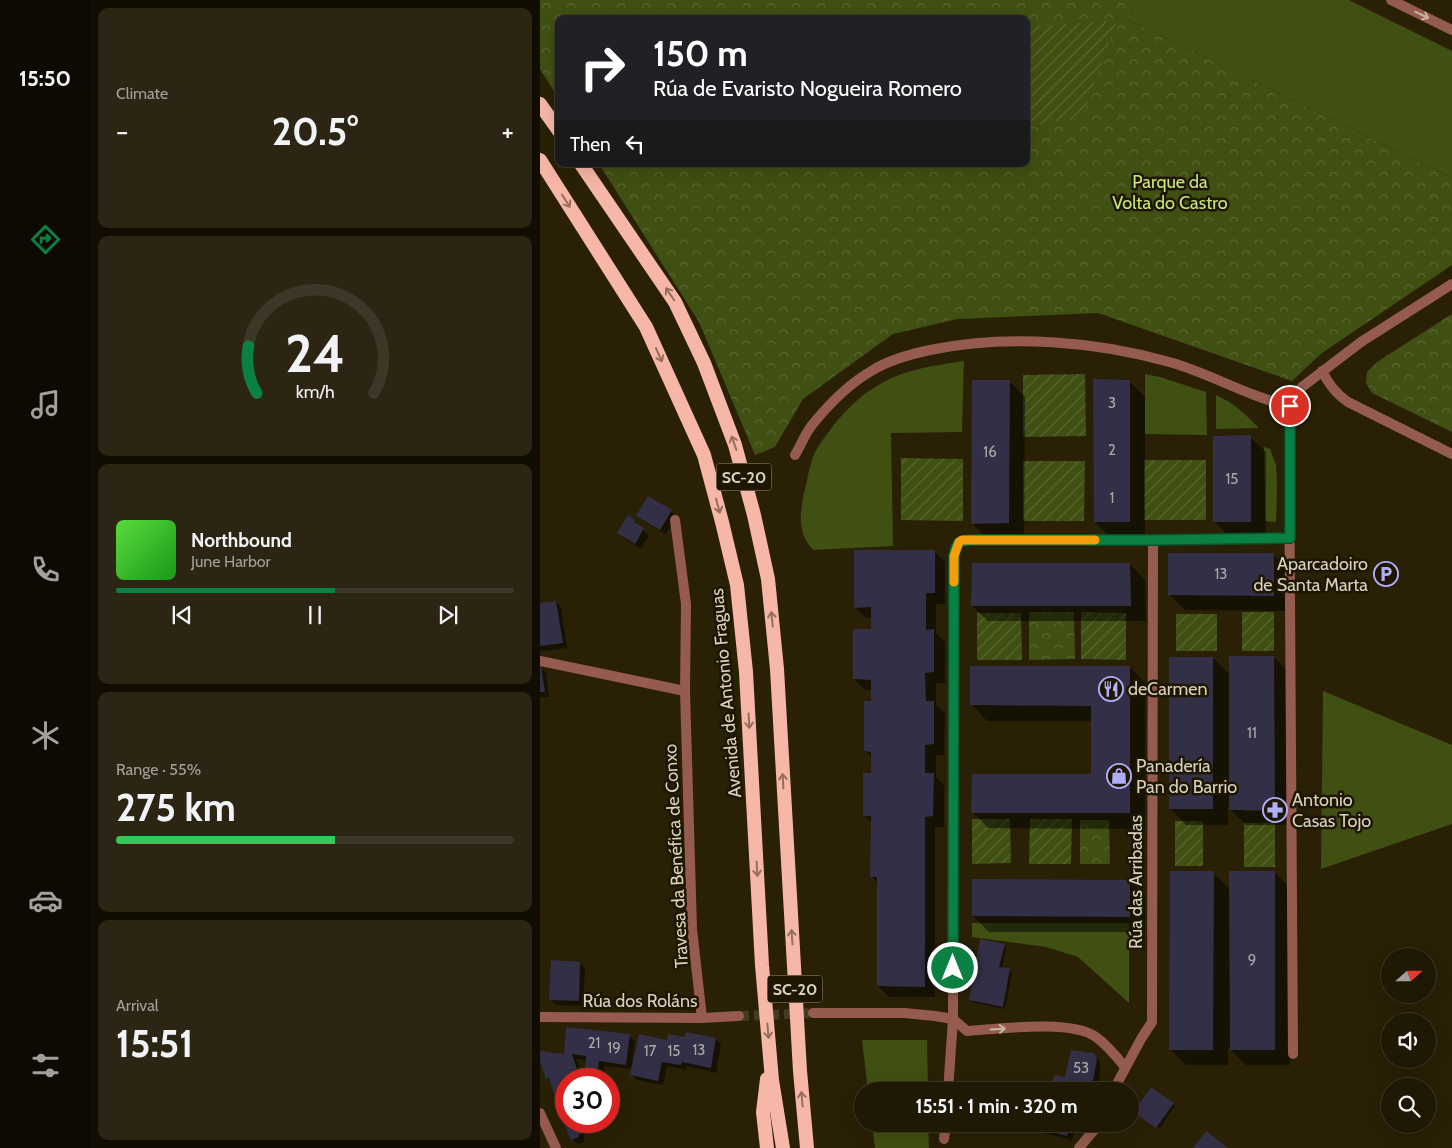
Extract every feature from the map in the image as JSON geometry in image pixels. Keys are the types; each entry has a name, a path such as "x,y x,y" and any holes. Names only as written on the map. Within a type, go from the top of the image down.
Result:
{"highway":[{"path":"540,104 555,126"},
{"name":"Avenida de Antonio Fraguas","path":"540,160 646,327 704,455 722,522 737,585 746,672 762,965 770,1053 783,1148"},
{"name":"SC-20","path":"583,167 675,302 704,363 735,445 754,515 768,579 777,669 800,1071 807,1148"},
{"path":"767,1148 763,1112 770,1053"}],"street":[{"path":"1392,0 1452,30"},
{"path":"1293,1054 1290,406 1302,387 1322,371 1361,342 1452,284"},
{"path":"795,455 811,426 832,403 874,369 894,360 946,347 1008,342 1056,343 1101,347 1191,369 1253,395 1290,406"},
{"path":"1322,371 1336,394 1348,402 1452,454"},
{"name":"Travesa da Benéfica de Conxo","path":"675,520 686,604 685,691 692,929 702,1018"},
{"path":"949,1082 953,1019 954,556 957,545 962,540 1290,538"},
{"name":"Rúa das Arribadas","path":"1118,1082 1152,1022 1153,540"},
{"path":"540,661 685,691"},
{"path":"813,1013 904,1013 953,1019 968,1031 1048,1026 1078,1029 1096,1037 1125,1067"},
{"name":"Rúa dos Roláns","path":"540,1016 702,1018 739,1016"},
{"path":"540,1113 556,1148"},
{"path":"944,1139 945,1132"},
{"path":"1079,1148 1092,1132"}],"green space":[{"name":"Parque da Volta do Castro","path":"540,0 1138,0 1129,20 1452,178 1452,265 1322,353 1292,381 1098,313 957,319 893,334 803,399 775,447 755,455 699,322 601,167 1030,167 1030,15 555,15 555,93 540,69"},
{"path":"1138,0 1349,0 1452,51 1452,178 1129,20"},
{"path":"1117,20 1082,118 1030,125 1030,27"},
{"path":"1452,314 1452,432 1372,393 1366,383 1367,372 1377,362"},
{"path":"964,361 962,432 891,433 893,546 813,550 804,537 802,530 801,508 812,458 839,418 859,398 895,377 933,366"},
{"path":"1085,374 1086,436 1023,437 1023,375"},
{"path":"1145,374 1206,392 1207,435 1145,434"},
{"path":"1216,395 1234,405 1259,428 1216,429"},
{"path":"1264,447 1270,449 1276,465 1276,522 1265,521"},
{"path":"901,458 963,459 963,521 901,520"},
{"path":"1144,460 1206,460 1206,520 1144,520"},
{"path":"1023,461 1085,461 1084,521 1023,521"},
{"path":"1029,612 1074,612 1075,659 1029,660"},
{"path":"1081,612 1126,613 1126,660 1081,659"},
{"path":"1242,612 1274,612 1274,651 1242,651"},
{"path":"977,613 1021,613 1022,660 977,660"},
{"path":"1176,614 1217,614 1217,651 1176,651"},
{"path":"1323,691 1452,745 1452,824 1321,869"},
{"path":"972,819 1010,819 1011,863 972,864"},
{"path":"1030,819 1072,819 1071,864 1029,864"},
{"path":"1080,820 1109,820 1110,864 1080,864"},
{"path":"1175,821 1203,821 1203,866 1175,866"},
{"path":"1244,823 1275,823 1275,867 1244,867"},
{"path":"972,923 1129,923 1129,1003 1078,957 1046,947 972,937"},
{"path":"862,1040 927,1040 928,1082 867,1082"},
{"path":"873,1132 928,1132 929,1148 875,1148"}],"building":[{"path":"1093,379 1130,380 1130,522 1094,522"},
{"path":"972,380 1010,380 1009,523 971,524"},
{"path":"1251,435 1251,522 1213,522 1213,436"},
{"path":"648,496 672,510 660,530 636,516"},
{"path":"628,515 635,520 634,522 644,528 635,544 617,533"},
{"path":"854,550 935,550 935,593 926,593 926,630 934,629 934,672 925,673 926,701 934,701 934,744 925,745 925,773 934,773 933,816 925,817 925,987 877,986 877,877 870,877 871,816 863,816 863,773 871,773 871,752 864,751 864,701 871,701 871,680 853,679 853,629 871,629 871,607 854,608"},
{"path":"1168,553 1274,553 1274,596 1168,595"},
{"path":"972,563 1130,563 1131,606 971,606"},
{"path":"556,601 563,643 540,646 540,603"},
{"path":"1229,656 1274,656 1275,810 1229,810"},
{"path":"1169,657 1213,657 1213,809 1169,809"},
{"path":"541,666 545,692 540,692"},
{"path":"970,666 1130,666 1130,813 971,813 972,774 1091,774 1091,706 970,705"},
{"path":"1170,871 1214,871 1213,1050 1169,1050"},
{"path":"1229,871 1275,871 1275,1050 1230,1050"},
{"path":"972,879 1130,880 1130,917 972,916"},
{"path":"980,939 1005,944 999,967 1010,968 1003,1007 969,1000"},
{"path":"551,960 580,962 579,1001 549,1000"},
{"path":"566,1027 630,1034 626,1065 599,1061 598,1068 585,1068 586,1056 572,1054 577,1068 555,1068 555,1097 549,1078 546,1079 540,1061 540,1051 564,1054"},
{"path":"686,1032 716,1038 711,1068 682,1062 681,1065 662,1062 658,1081 630,1075 639,1034 667,1040 668,1034 685,1037"},
{"path":"1071,1050 1094,1053 1097,1059 1093,1082 1052,1082 1054,1075 1065,1077"},
{"path":"1151,1087 1174,1103 1156,1128 1139,1116 1139,1104"},
{"path":"1206,1131 1228,1148 1193,1148"},
{"path":"1051,1132 1068,1132 1067,1136"},
{"path":"568,1133 580,1133 579,1137 571,1140"}],"tunnel":[{"path":"739,1016 813,1013"}],"slow traffic":[{"path":"954,582 954,556 956,548 962,540 1095,540"}],"place":[{"name":"Aparcadoiro de Santa Marta","path":"1386,574"},
{"name":"deCarmen","path":"1111,689"},
{"name":"Panadería Pan do Barrio","path":"1119,776"},
{"name":"Antonio Casas Tojo","path":"1275,810"}],"route":[{"path":"953,968 954,556 957,545 962,540 1290,538 1290,406"}]}
